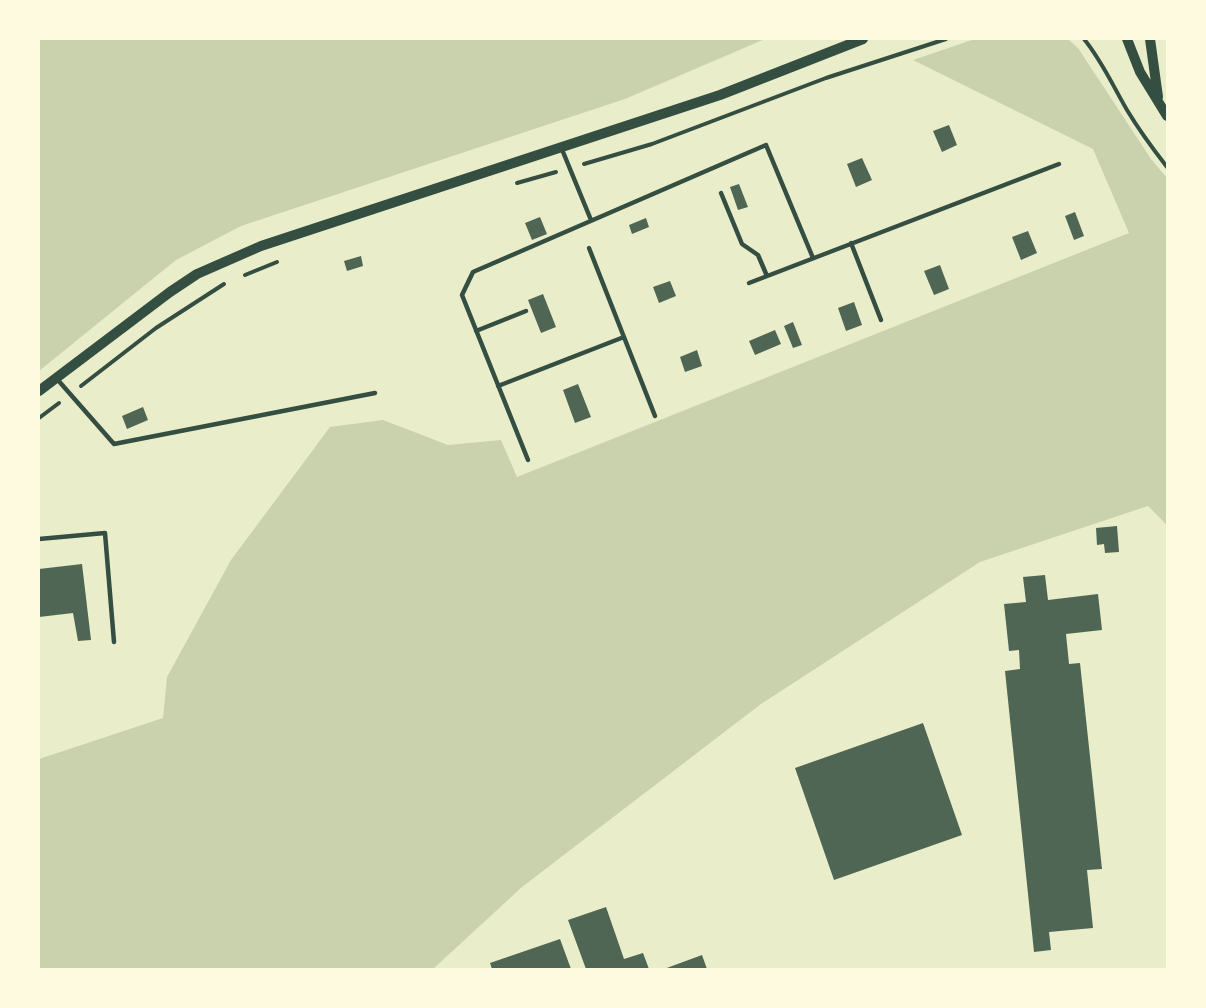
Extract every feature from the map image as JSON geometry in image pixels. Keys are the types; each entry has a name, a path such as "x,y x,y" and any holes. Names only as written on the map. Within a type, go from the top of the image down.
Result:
{"street":[{"path":"39,391 57,380 170,292 197,274 230,259 261,246 720,94 863,39"},
{"path":"1127,39 1140,72 1167,116"},
{"path":"1150,39 1158,100"}],"lane":[{"path":"528,460 462,295 473,272 766,145 813,258"},
{"path":"561,147 591,220"},
{"path":"750,283 1059,164"},
{"path":"721,193 742,244 758,255 767,276"},
{"path":"851,243 881,320"},
{"path":"589,248 655,416"},
{"path":"476,331 526,311"},
{"path":"498,386 624,337"},
{"path":"57,380 114,444 375,393"},
{"path":"39,539 105,533 114,642"}],"path":[{"path":"516,183 652,144 826,78 946,39"},
{"path":"1084,39 1094,51 1153,150 1167,168"},
{"path":"243,276 284,259"},
{"path":"39,418 156,328 223,284 233,280"}],"green space":[{"path":"39,39 765,39 625,99 241,226 176,260 39,371"},
{"path":"975,39 1068,39 1078,48 1151,159 1167,178 1167,525 1148,506 980,562 761,704 522,887 433,969 39,969 39,759 163,718 167,677 231,560 330,427 383,420 448,445 501,440 517,477 1129,233 1093,149 913,60"}],"building":[{"path":"949,125 957,145 942,152 933,131"},
{"path":"862,158 872,180 856,187 847,164"},
{"path":"739,184 748,207 738,210 730,187"},
{"path":"1075,212 1084,236 1074,240 1065,216"},
{"path":"540,217 547,234 532,240 525,223"},
{"path":"646,218 649,227 632,234 629,225"},
{"path":"1028,231 1037,253 1021,260 1012,237"},
{"path":"361,256 363,266 347,271 344,261"},
{"path":"940,265 949,289 934,295 924,271"},
{"path":"670,281 676,296 659,303 653,287"},
{"path":"543,294 556,327 541,333 528,300"},
{"path":"854,302 862,325 846,331 838,308"},
{"path":"793,322 802,345 793,348 784,326"},
{"path":"775,330 781,344 755,355 749,341"},
{"path":"697,350 702,366 685,372 680,357"},
{"path":"578,384 591,417 575,423 563,390"},
{"path":"143,407 148,420 127,429 122,416"},
{"path":"1117,526 1119,552 1105,553 1104,544 1097,545 1096,528"},
{"path":"82,564 91,640 78,641 73,613 39,617 39,569"},
{"path":"1045,575 1048,600 1098,594 1102,630 1066,634 1069,664 1080,663 1102,869 1087,870 1093,928 1049,932 1051,950 1034,952 1005,671 1020,669 1019,650 1009,651 1004,604 1026,602 1023,577"},
{"path":"923,723 962,835 834,880 795,768"},
{"path":"606,907 624,959 643,953 649,969 586,969 568,920"},
{"path":"560,939 571,969 492,969 490,963"},
{"path":"702,955 707,969 664,969"}]}
